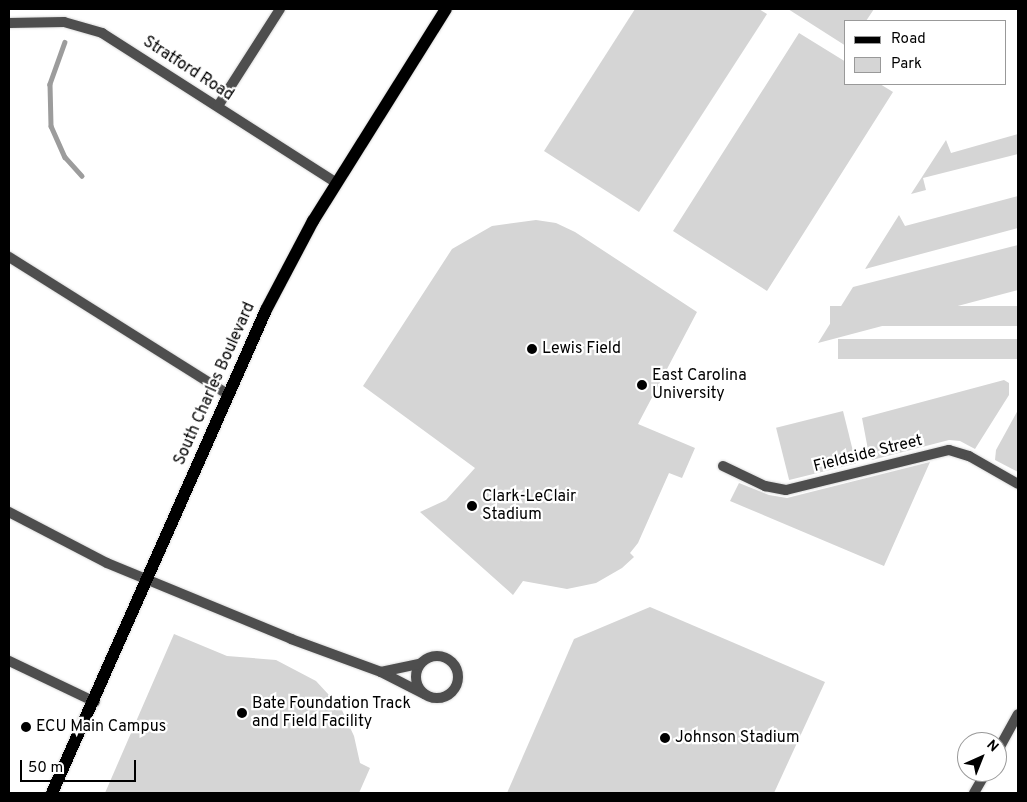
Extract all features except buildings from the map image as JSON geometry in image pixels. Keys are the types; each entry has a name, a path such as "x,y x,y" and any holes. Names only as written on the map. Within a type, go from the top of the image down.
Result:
{"main road":[{"name":"South Charles Boulevard","path":"52,793 95,702 227,394 283,277 337,183 446,9"}],"street":[{"path":"218,106 280,9"},
{"name":"Stratford Road","path":"9,23 64,22 96,30 121,43 337,183"},
{"path":"9,257 227,394"},
{"name":"Fieldside Street","path":"723,466 765,486 786,490 949,450 969,456 1018,484"},
{"path":"9,512 82,551 291,639 381,672 437,699 450,694 459,676 454,664 442,656 429,657 420,664 381,672"},
{"path":"9,661 95,702"},
{"path":"420,664 416,676 424,694"},
{"path":"1007,734 1018,714"},
{"path":"974,793 980,782"}],"green space":[{"path":"635,9 759,9 767,14 639,212 544,151"},
{"path":"788,9 874,9 867,20 844,20 844,45"},
{"path":"799,33 844,61 844,85 882,85 893,92 767,291 673,231"},
{"path":"1018,134 1018,154 923,178 926,190 911,194 946,140 951,153"},
{"path":"1018,196 1018,228 865,269 899,215 905,226"},
{"name":"Lewis Field","path":"536,220 556,223 575,232 697,312 638,424 695,448 682,478 669,473 638,543 630,553 634,557 622,568 596,583 567,589 523,581 513,595 420,512 446,500 475,468 363,386 452,249 492,226"},
{"path":"1018,245 1018,290 818,343 853,287"},
{"path":"830,306 1018,306 1018,326 830,326"},
{"path":"838,339 1018,339 1018,359 838,359"},
{"path":"1004,380 1009,383 1009,395 975,449 960,441 949,440 872,460 869,455 862,418"},
{"path":"1018,410 1018,472 995,460 996,450"},
{"path":"843,411 856,463 789,480 776,428"},
{"path":"930,462 884,566 730,501 739,483 769,495 787,498"},
{"name":"Johnson Stadium","path":"650,607 825,682 774,793 507,793 574,639"},
{"name":"Bate Foundation Track and Field Facility","path":"174,634 227,656 276,660 316,681 341,708 354,736 360,763 370,768 359,793 105,793"}],"waterway":[{"path":"65,42 50,84 51,126 65,157 82,176"}],"place":[{"name":"Lewis Field","path":"532,349"},
{"name":"East Carolina University","path":"642,385"},
{"name":"Clark-LeClair Stadium","path":"472,506"},
{"name":"Bate Foundation Track and Field Facility","path":"242,713"},
{"name":"ECU Main Campus","path":"26,727"},
{"name":"Johnson Stadium","path":"665,738"}]}
